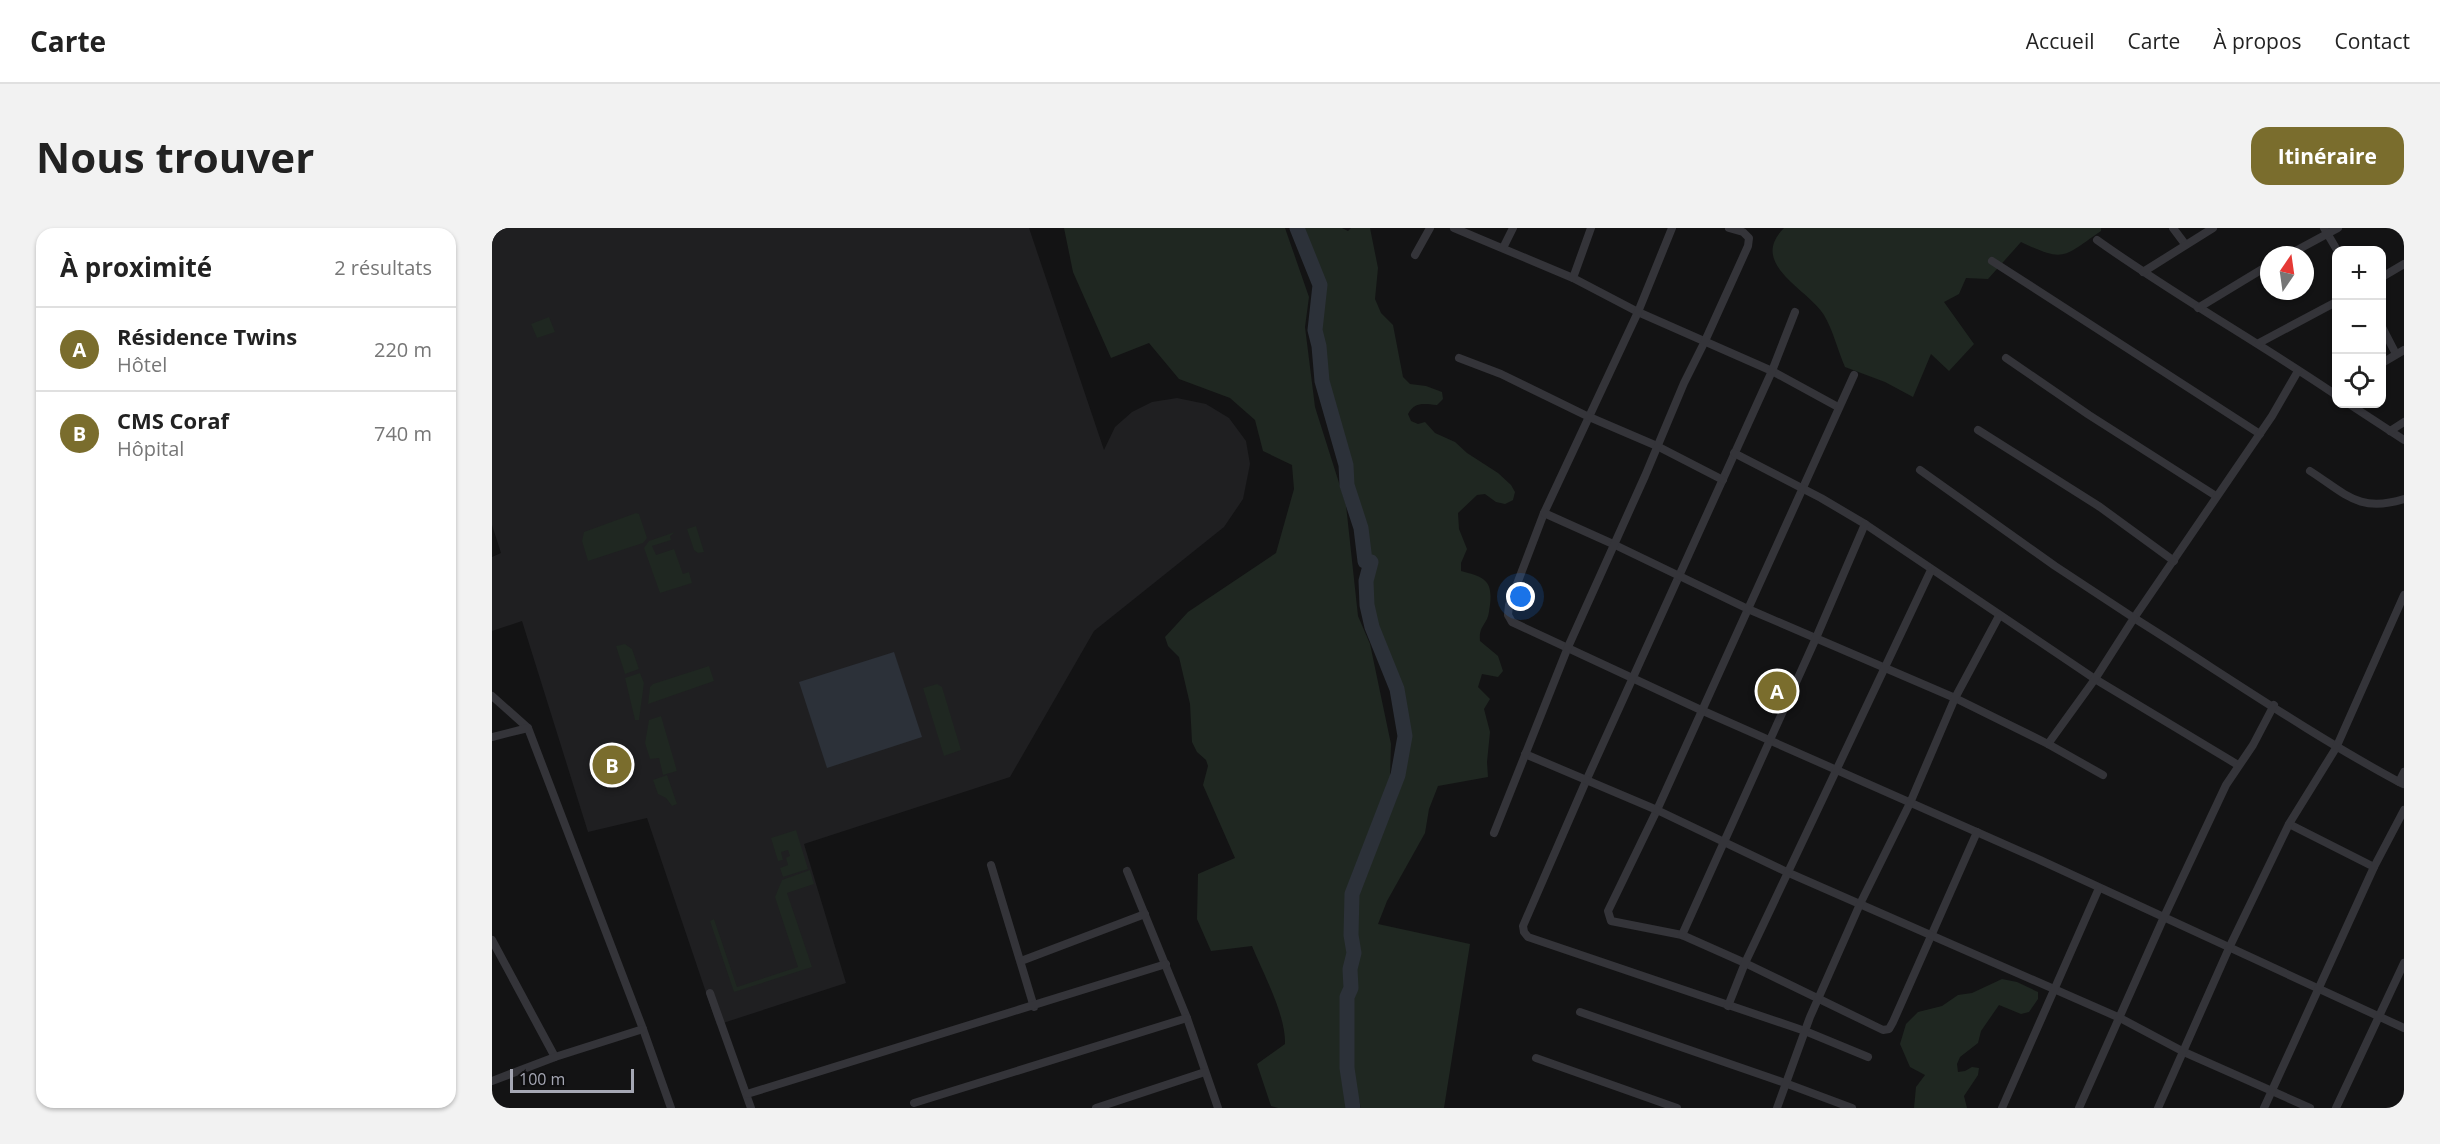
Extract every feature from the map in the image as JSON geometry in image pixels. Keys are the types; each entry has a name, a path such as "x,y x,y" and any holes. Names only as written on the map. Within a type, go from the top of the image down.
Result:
{"street":[{"path":"1415,255 1430,228"},
{"path":"1454,228 1573,278 1638,312 1772,371 1838,407"},
{"path":"1503,248 1513,228"},
{"path":"1573,278 1591,228"},
{"path":"1672,228 1638,312 1587,416 1544,513 1509,605 1508,615 1512,622 2404,1028"},
{"path":"1494,833 1568,647 1684,383 1706,341 1748,246 1749,238 1743,232 1729,228"},
{"path":"2173,228 2185,244"},
{"path":"2143,272 2213,228"},
{"path":"2302,246 2325,231 2338,228"},
{"path":"2325,231 2334,246"},
{"path":"2097,240 2198,308 2259,343 2298,371 2332,390"},
{"path":"1992,261 2260,434"},
{"path":"2386,275 2404,264"},
{"path":"2198,308 2260,271"},
{"path":"2259,343 2332,305"},
{"path":"1795,312 1772,371 1586,781 1523,926 1528,937 1805,1031 1868,1057"},
{"path":"2386,333 2400,352 2386,361"},
{"path":"1459,358 1501,374 1587,416 1657,446 1723,480"},
{"path":"2006,358 2089,415 2216,496"},
{"path":"2048,744 2095,679 2216,496 2260,434 2298,371"},
{"path":"1854,375 1657,810 1608,911 1608,916 1611,921 1682,935 1746,963 1883,1030 1889,1029 1977,832"},
{"path":"2355,408 2404,440"},
{"path":"2390,431 2404,422"},
{"path":"1978,430 2100,507 2174,561"},
{"path":"1734,453 1865,524 2095,679 2238,765"},
{"path":"1920,470 2055,566 2274,705 2336,748 2402,783 2404,772"},
{"path":"2310,471 2366,504 2391,503 2404,499"},
{"path":"1544,513 1748,609 1955,698 2048,744 2103,775"},
{"path":"1682,935 1726,842 1865,524"},
{"path":"1728,1006 1746,963 1931,570"},
{"path":"2158,1108 2229,948 2289,824 2336,748 2404,595"},
{"path":"1777,1108 1818,999 1860,904 1910,803 1955,698 1999,615"},
{"path":"492,696 528,728 644,1029 671,1108"},
{"path":"2079,1108 2163,917 2238,765 2253,745 2274,705"},
{"path":"492,737 528,728"},
{"path":"1525,754 1657,810 1789,873 2120,1018 2184,1052 2310,1108"},
{"path":"2264,1108 2318,987 2350,924 2374,867 2404,810"},
{"path":"2289,824 2374,867"},
{"path":"991,865 1034,1007"},
{"path":"1127,871 1187,1018 1218,1108"},
{"path":"2002,1108 2099,888"},
{"path":"1021,961 1145,914"},
{"path":"492,940 555,1057"},
{"path":"2336,1108 2404,963"},
{"path":"747,1094 1034,1007 1166,964"},
{"path":"710,993 751,1108"},
{"path":"1580,1012 1852,1108"},
{"path":"914,1103 1187,1018"},
{"path":"492,1081 555,1057 644,1029"},
{"path":"1536,1058 1677,1108"},
{"path":"1096,1108 1204,1072"}],"shaded area":[{"path":"492,228 1029,228 1104,450 1115,427 1132,412 1152,402 1177,398 1206,404 1229,418 1246,441 1250,464 1243,499 1224,527 1094,631 1010,777 804,844 846,983 717,1025 647,818 588,832 522,621 492,631 492,557 501,553 492,525"},
{"path":"1064,228 1285,228 1309,297 1305,327 1315,407 1346,505 1358,616 1370,644 1391,744 1390,777 1350,887 1343,1051 1350,1108 1278,1108 1271,1106 1257,1064 1285,1044 1282,1020 1273,994 1252,946 1211,951 1197,919 1198,874 1235,858 1203,785 1208,766 1192,742 1190,704 1179,657 1168,646 1165,637 1188,612 1276,553 1294,489 1292,465 1263,451 1255,420 1230,398 1179,379 1149,343 1111,358 1073,272"},
{"path":"1303,228 1342,228 1348,231 1351,228 1370,228 1378,268 1375,299 1381,313 1393,325 1403,377 1410,384 1426,386 1442,392 1443,399 1437,405 1420,404 1414,407 1408,414 1411,421 1418,424 1425,422 1435,433 1455,442 1467,453 1498,473 1515,492 1513,500 1505,504 1496,502 1485,494 1477,495 1458,513 1459,529 1467,549 1461,563 1461,571 1481,578 1490,590 1489,614 1480,632 1480,641 1498,656 1503,671 1498,677 1482,674 1478,687 1490,699 1484,709 1490,732 1488,777 1438,786 1429,809 1425,833 1387,901 1378,924 1470,944 1444,1108 1361,1108 1351,1072 1350,1010 1357,953 1354,924 1358,886 1396,800 1408,756 1408,725 1400,683 1376,627 1372,587 1376,564 1367,552 1365,528 1351,481 1350,463 1340,423 1329,394 1321,332 1323,288"},
{"path":"1784,228 2101,228 2101,231 2079,247 2056,255 2021,242 1988,279 1966,278 1959,294 1944,302 1974,344 1949,371 1931,354 1913,397 1885,382 1845,367 1824,315 1776,264 1773,253 1775,241"},
{"path":"549,317 555,332 537,338 531,324"},
{"path":"636,513 639,514 647,538 643,543 588,561 582,541 584,532"},
{"path":"696,526 704,552 698,553 694,550 687,529"},
{"path":"675,532 670,536 671,540 652,546 656,555 674,549 683,574 689,572 692,583 660,593 644,548 649,541"},
{"path":"625,644 632,649 639,669 625,674 616,646"},
{"path":"894,652 922,737 827,768 799,682"},
{"path":"709,666 714,681 648,704 650,687 653,684"},
{"path":"640,673 644,683 639,720 635,720 625,678"},
{"path":"937,684 942,687 961,750 944,756 923,688"},
{"path":"661,716 677,771 663,775 659,758 650,759 645,743 649,720"},
{"path":"667,775 677,804 672,806 666,798 658,794 653,780"},
{"path":"796,830 808,869 783,877 780,868 788,865 786,858 790,856 788,850 781,852 783,860 778,861 771,838"},
{"path":"810,870 814,884 787,893 812,967 734,992 710,921 714,919 737,987 798,967 775,897 782,880"},
{"path":"2002,979 2017,982 2038,992 2038,999 2029,1012 2021,1014 1999,1005 1981,1031 1978,1043 1960,1057 1957,1064 1958,1072 1972,1067 1979,1068 1978,1075 1964,1096 1967,1108 1914,1108 1916,1087 1925,1075 1910,1067 1900,1044 1906,1024 1918,1012 1942,1006 1958,995 1972,993"}],"waterway":[{"path":"1297,228 1320,285 1315,330 1322,381 1346,465 1347,485 1361,528 1365,561 1371,562 1366,581 1367,605 1372,627 1397,689 1405,736 1398,775 1352,894 1351,935 1354,953 1350,969 1351,988 1347,997 1347,1068 1353,1108"}],"place":[{"name":"Résidence Twins","path":"1777,691"},
{"name":"CMS Coraf","path":"612,765"}]}
